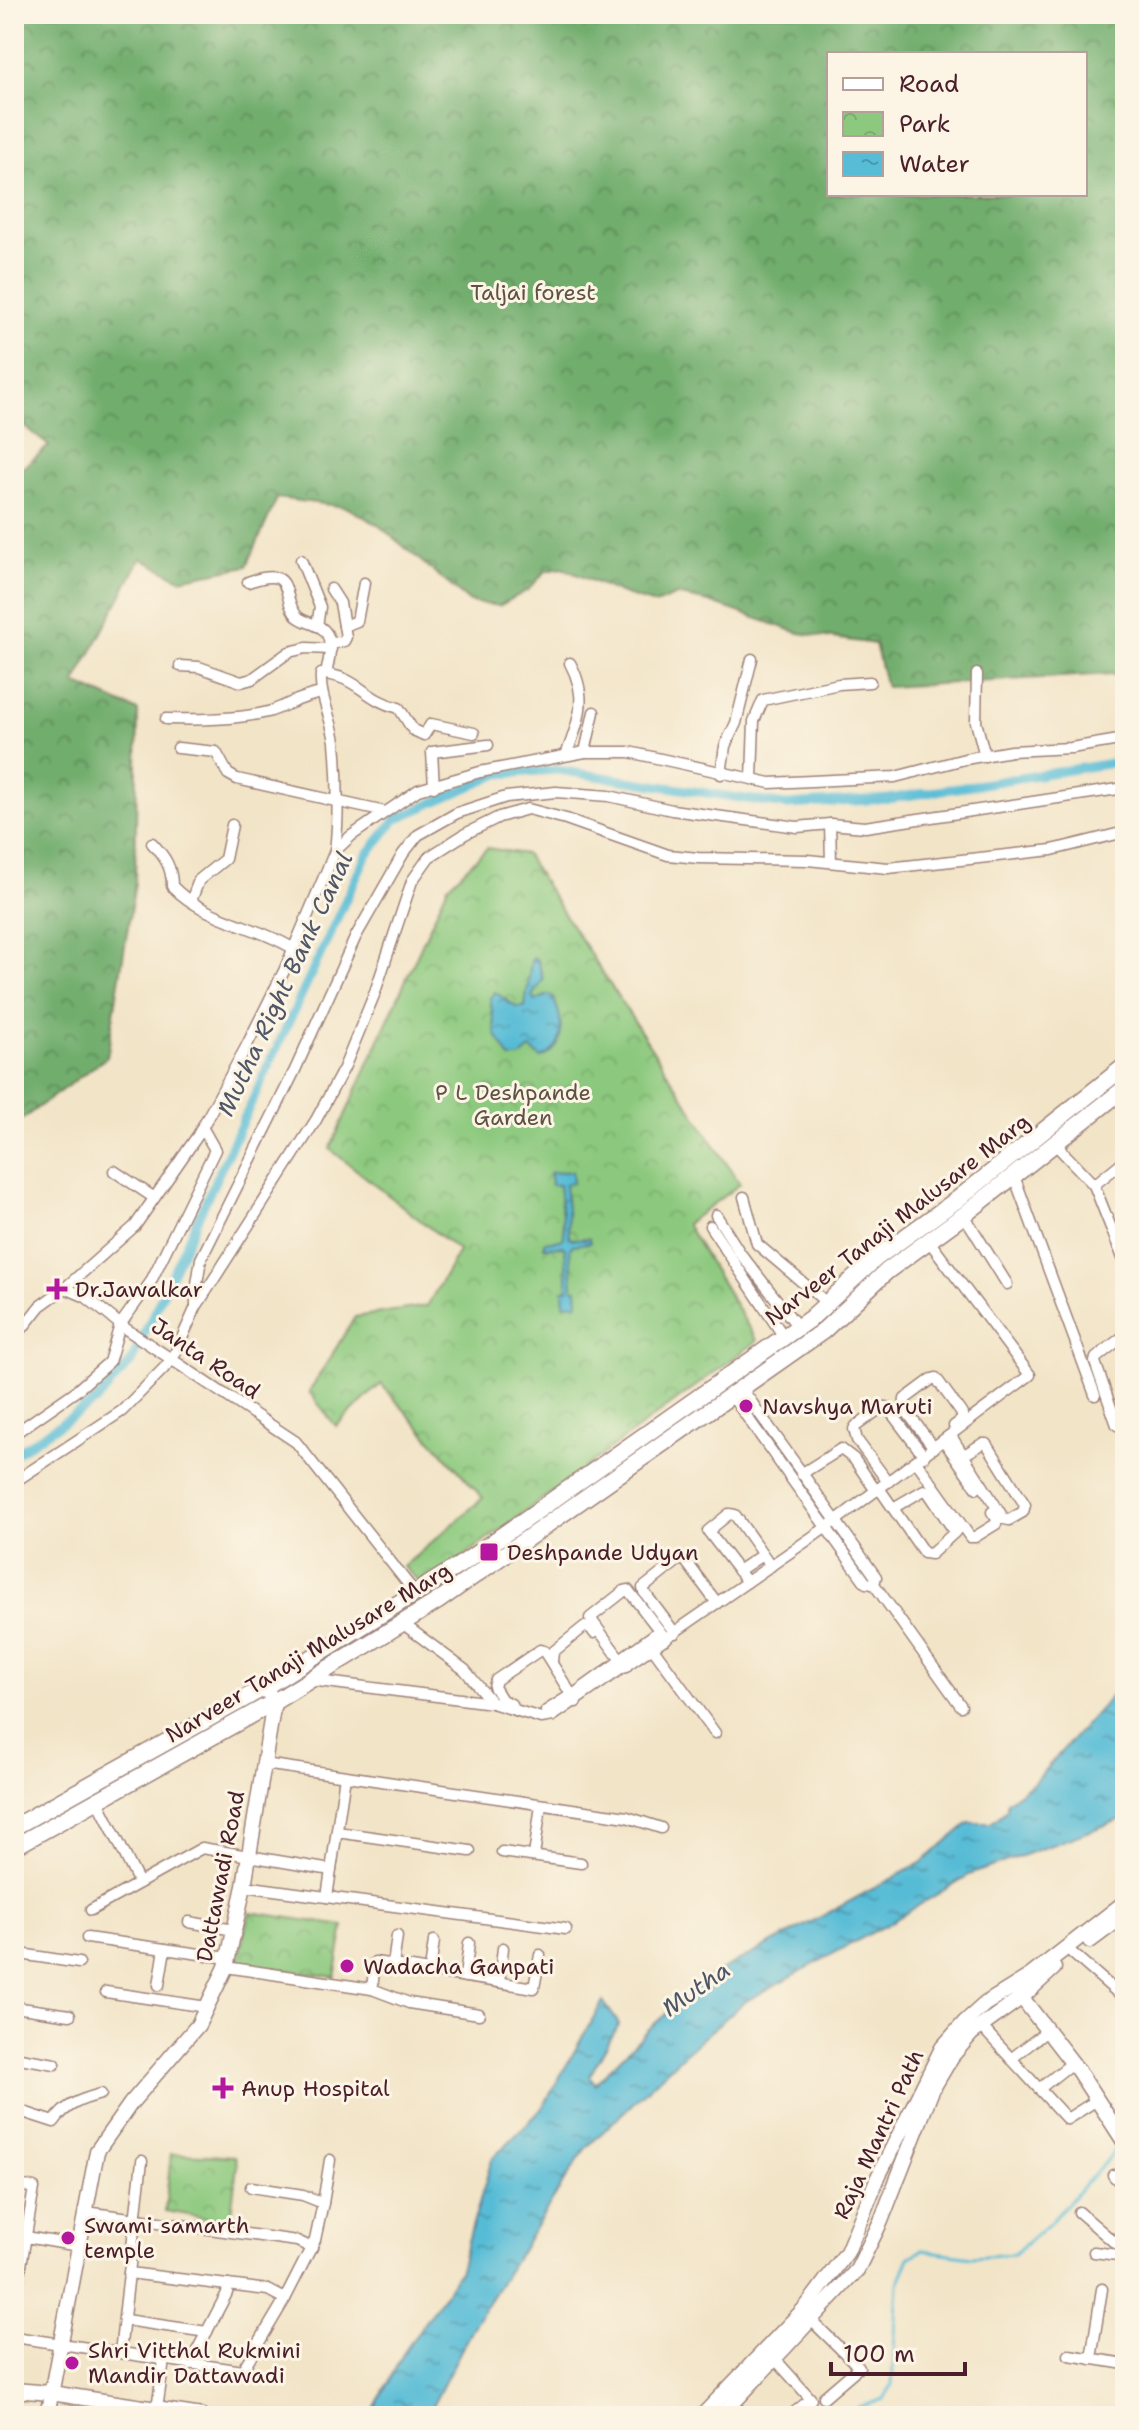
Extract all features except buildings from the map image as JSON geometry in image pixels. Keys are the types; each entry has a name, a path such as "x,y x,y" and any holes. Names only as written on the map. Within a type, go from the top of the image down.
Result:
{"main road":[{"name":"Narveer Tanaji Malusare Marg","path":"14,1847 274,1702 476,1575 732,1386 876,1258 958,1199 1125,1066"},
{"name":"Narveer Tanaji Malusare Marg","path":"14,1827 265,1687 416,1594 732,1386 823,1331 887,1271 964,1215 1125,1088"},
{"path":"265,1687 274,1702"},
{"name":"Dattawadi Road","path":"47,2416 97,2151 131,2103 198,2025 227,1962 244,1886 274,1702"},
{"name":"Raja Mantri Path","path":"721,2416 857,2270 867,2253 942,2059 1125,1902"},
{"name":"Raja Mantri Path","path":"702,2416 807,2306 847,2252 878,2177 965,2022 1018,1992 1125,1915"},
{"path":"1018,1992 1072,2063 1125,2143"},
{"path":"14,2390 202,2416"}],"street":[{"path":"301,560 320,607 317,626"},
{"path":"248,582 264,576 275,577 286,585 295,613 300,619 323,629 331,646 326,674"},
{"path":"344,626 357,621 364,583"},
{"path":"180,666 199,667 241,682 252,679 289,652 344,641 346,637 340,603 331,589"},
{"path":"721,774 725,746 736,723 752,659"},
{"path":"566,755 578,722 581,699 581,685 570,663"},
{"path":"14,1339 40,1306 135,1226 202,1127 294,949 335,851 334,741 322,693 321,674 349,679 381,704 399,708 413,730 424,735 431,724 474,733"},
{"path":"977,674 975,712 985,756"},
{"path":"741,697 763,700 839,684 870,682"},
{"path":"166,719 205,720 264,713 303,696 322,693"},
{"path":"752,779 754,721 763,700"},
{"path":"585,752 594,712"},
{"path":"335,851 351,836 418,790 480,772 585,752 629,752 770,783 895,777 1011,751 1071,748 1125,739"},
{"path":"434,787 432,752 488,745"},
{"path":"178,748 216,752 228,774 237,779 385,812"},
{"path":"196,1307 201,1259 295,1070 356,936 403,854 418,835 457,813 506,797 556,792 609,796 672,810 797,827 830,824 865,827 1125,788"},
{"path":"14,1482 122,1411 169,1358 196,1307 316,1120 344,1068 374,995 412,881 429,857 465,834 499,817 528,809 668,855 831,862 888,868 1052,850 1125,832"},
{"path":"830,824 831,862"},
{"path":"191,901 199,880 225,859 232,825"},
{"path":"152,843 167,860 172,873 172,886 191,901 210,914 255,928 294,949"},
{"name":"Janta Road","path":"202,1127 215,1150 150,1283 123,1327 296,1442 416,1594"},
{"path":"1055,1144 1094,1185 1125,1263"},
{"path":"1094,1185 1125,1160"},
{"path":"114,1171 153,1197"},
{"path":"1014,1176 1095,1395"},
{"path":"744,1197 757,1244 827,1303"},
{"path":"716,1215 791,1332"},
{"path":"964,1215 1007,1284"},
{"path":"710,1226 791,1332"},
{"path":"929,1241 1030,1375 947,1438 932,1445"},
{"path":"14,1434 76,1391 109,1362 123,1327 86,1297 65,1288"},
{"path":"1125,1335 1095,1362 1117,1425 1125,1429"},
{"path":"308,1680 492,1703 541,1718 553,1716 621,1665 771,1566 920,1458 963,1417 936,1378 903,1403 932,1445"},
{"path":"732,1386 801,1474 829,1525"},
{"path":"732,1386 866,1583 874,1584 961,1706"},
{"path":"893,1508 924,1490 955,1532 927,1555 893,1508 854,1429 882,1407 887,1407 970,1537 996,1524 997,1519 947,1438"},
{"path":"947,1438 964,1455 1004,1519 1009,1520 1023,1512 1025,1505 987,1444 964,1455"},
{"path":"801,1474 841,1449 881,1487"},
{"path":"744,1584 708,1531 729,1514 735,1515 771,1566"},
{"path":"709,1540 744,1584"},
{"path":"738,1571 762,1555"},
{"path":"687,1556 718,1602"},
{"path":"667,1635 643,1588 680,1559 685,1560 718,1602"},
{"path":"621,1665 590,1618 624,1591 628,1590 667,1635"},
{"path":"402,1623 465,1670 492,1703"},
{"path":"575,1698 551,1661 551,1656 584,1627 591,1628 621,1665"},
{"path":"621,1665 653,1648 667,1635"},
{"path":"653,1648 715,1733"},
{"path":"540,1650 544,1651 575,1698 552,1710 541,1711 504,1702 494,1683 540,1650"},
{"path":"264,1764 627,1817 661,1828"},
{"path":"327,1897 345,1776"},
{"path":"98,1801 139,1883"},
{"path":"534,1856 541,1805"},
{"path":"337,1832 470,1851"},
{"path":"91,1910 202,1848 331,1870"},
{"path":"502,1852 581,1863"},
{"path":"244,1886 566,1929"},
{"path":"189,1922 234,1930"},
{"path":"393,1965 397,1936"},
{"path":"87,1938 165,1949 372,1989 409,2003 479,2014"},
{"path":"430,1971 434,1941"},
{"path":"465,1977 469,1943"},
{"path":"499,1982 503,1948"},
{"path":"159,1985 165,1949"},
{"path":"14,1953 79,1963"},
{"path":"1072,1953 1125,1999"},
{"path":"372,1989 375,1962 534,1988 540,1955"},
{"path":"106,1992 207,2007"},
{"path":"14,2007 70,2015"},
{"path":"980,2025 1067,2119 1101,2106"},
{"path":"1011,2059 1048,2030"},
{"path":"14,2057 55,2064"},
{"path":"1039,2089 1072,2063"},
{"path":"14,2109 54,2122 73,2104 101,2094"},
{"path":"14,2337 242,2371 312,2248 330,2160"},
{"path":"120,2353 142,2161"},
{"path":"1113,2175 1125,2188"},
{"path":"14,2184 34,2188 20,2236 14,2307"},
{"path":"251,2187 303,2195 323,2203"},
{"path":"86,2212 297,2241 312,2248"},
{"path":"1079,2212 1115,2243 1125,2231"},
{"path":"20,2236 79,2246"},
{"path":"1094,2252 1125,2256"},
{"path":"129,2273 268,2290 285,2299"},
{"path":"190,2364 227,2293 228,2285"},
{"path":"1091,2359 1102,2289"},
{"path":"125,2320 207,2332"},
{"path":"811,2320 859,2367 824,2397"},
{"path":"1069,2355 1125,2364"},
{"path":"775,2359 811,2399 790,2416"},
{"path":"157,2409 164,2360"},
{"path":"99,2416 102,2401"}],"green space":[{"name":"Taljai forest","path":"14,14 1125,14 1125,683 1112,674 886,687 875,644 799,633 709,602 677,595 655,604 625,595 562,568 546,571 528,590 499,606 470,602 377,524 346,507 277,498 247,566 180,579 141,558 75,683 138,711 135,883 107,1057 14,1125 14,475 49,446 14,418"},
{"name":"P L Deshpande Garden","path":"487,848 525,854 740,1184 686,1224 757,1341 424,1586 403,1567 483,1498 381,1384 336,1426 309,1392 355,1317 427,1306 459,1251 330,1149 448,886"},
{"path":"250,1912 344,1926 335,1977 238,1963"},
{"path":"171,2154 235,2156 237,2165 230,2222 165,2211"}],"water":[{"path":"534,958 538,960 543,980 532,996 535,1001 552,996 559,1013 559,1040 550,1053 541,1058 531,1049 519,1058 510,1058 496,1035 490,998 495,992 516,1007 525,1007 531,961"},
{"path":"572,1171 573,1183 565,1184 569,1237 589,1238 590,1243 570,1248 573,1289 577,1289 578,1303 564,1304 563,1290 568,1289 565,1248 544,1247 544,1242 564,1237 559,1185 551,1185 550,1173"},
{"name":"Mutha","path":"1125,1681 1125,1818 969,1875 888,1924 744,2002 682,2056 585,2149 476,2321 427,2416 370,2416 403,2354 459,2272 492,2159 541,2110 603,2001 619,2024 590,2075 595,2084 650,2028 707,1978 921,1863 969,1823 991,1823 1007,1810 1007,1802 1034,1782"}],"waterway":[{"name":"Mutha Right Bank Canal","path":"14,1454 96,1401 131,1362 366,856 396,819 499,774 557,770 786,805 888,799 1125,761"},
{"path":"833,2416 884,2399 892,2385 898,2284 909,2258 922,2250 972,2257 1014,2254 1049,2224 1119,2143"}],"place":[{"name":"Dr.Jawalkar","path":"57,1289"},
{"name":"Navshya Maruti","path":"746,1406"},
{"name":"Deshpande Udyan","path":"489,1552"},
{"name":"Wadacha Ganpati","path":"347,1966"},
{"name":"Anup Hospital","path":"223,2088"},
{"name":"Swami samarth temple","path":"68,2238"},
{"name":"Shri Vitthal Rukmini Mandir Dattawadi","path":"72,2363"}]}
